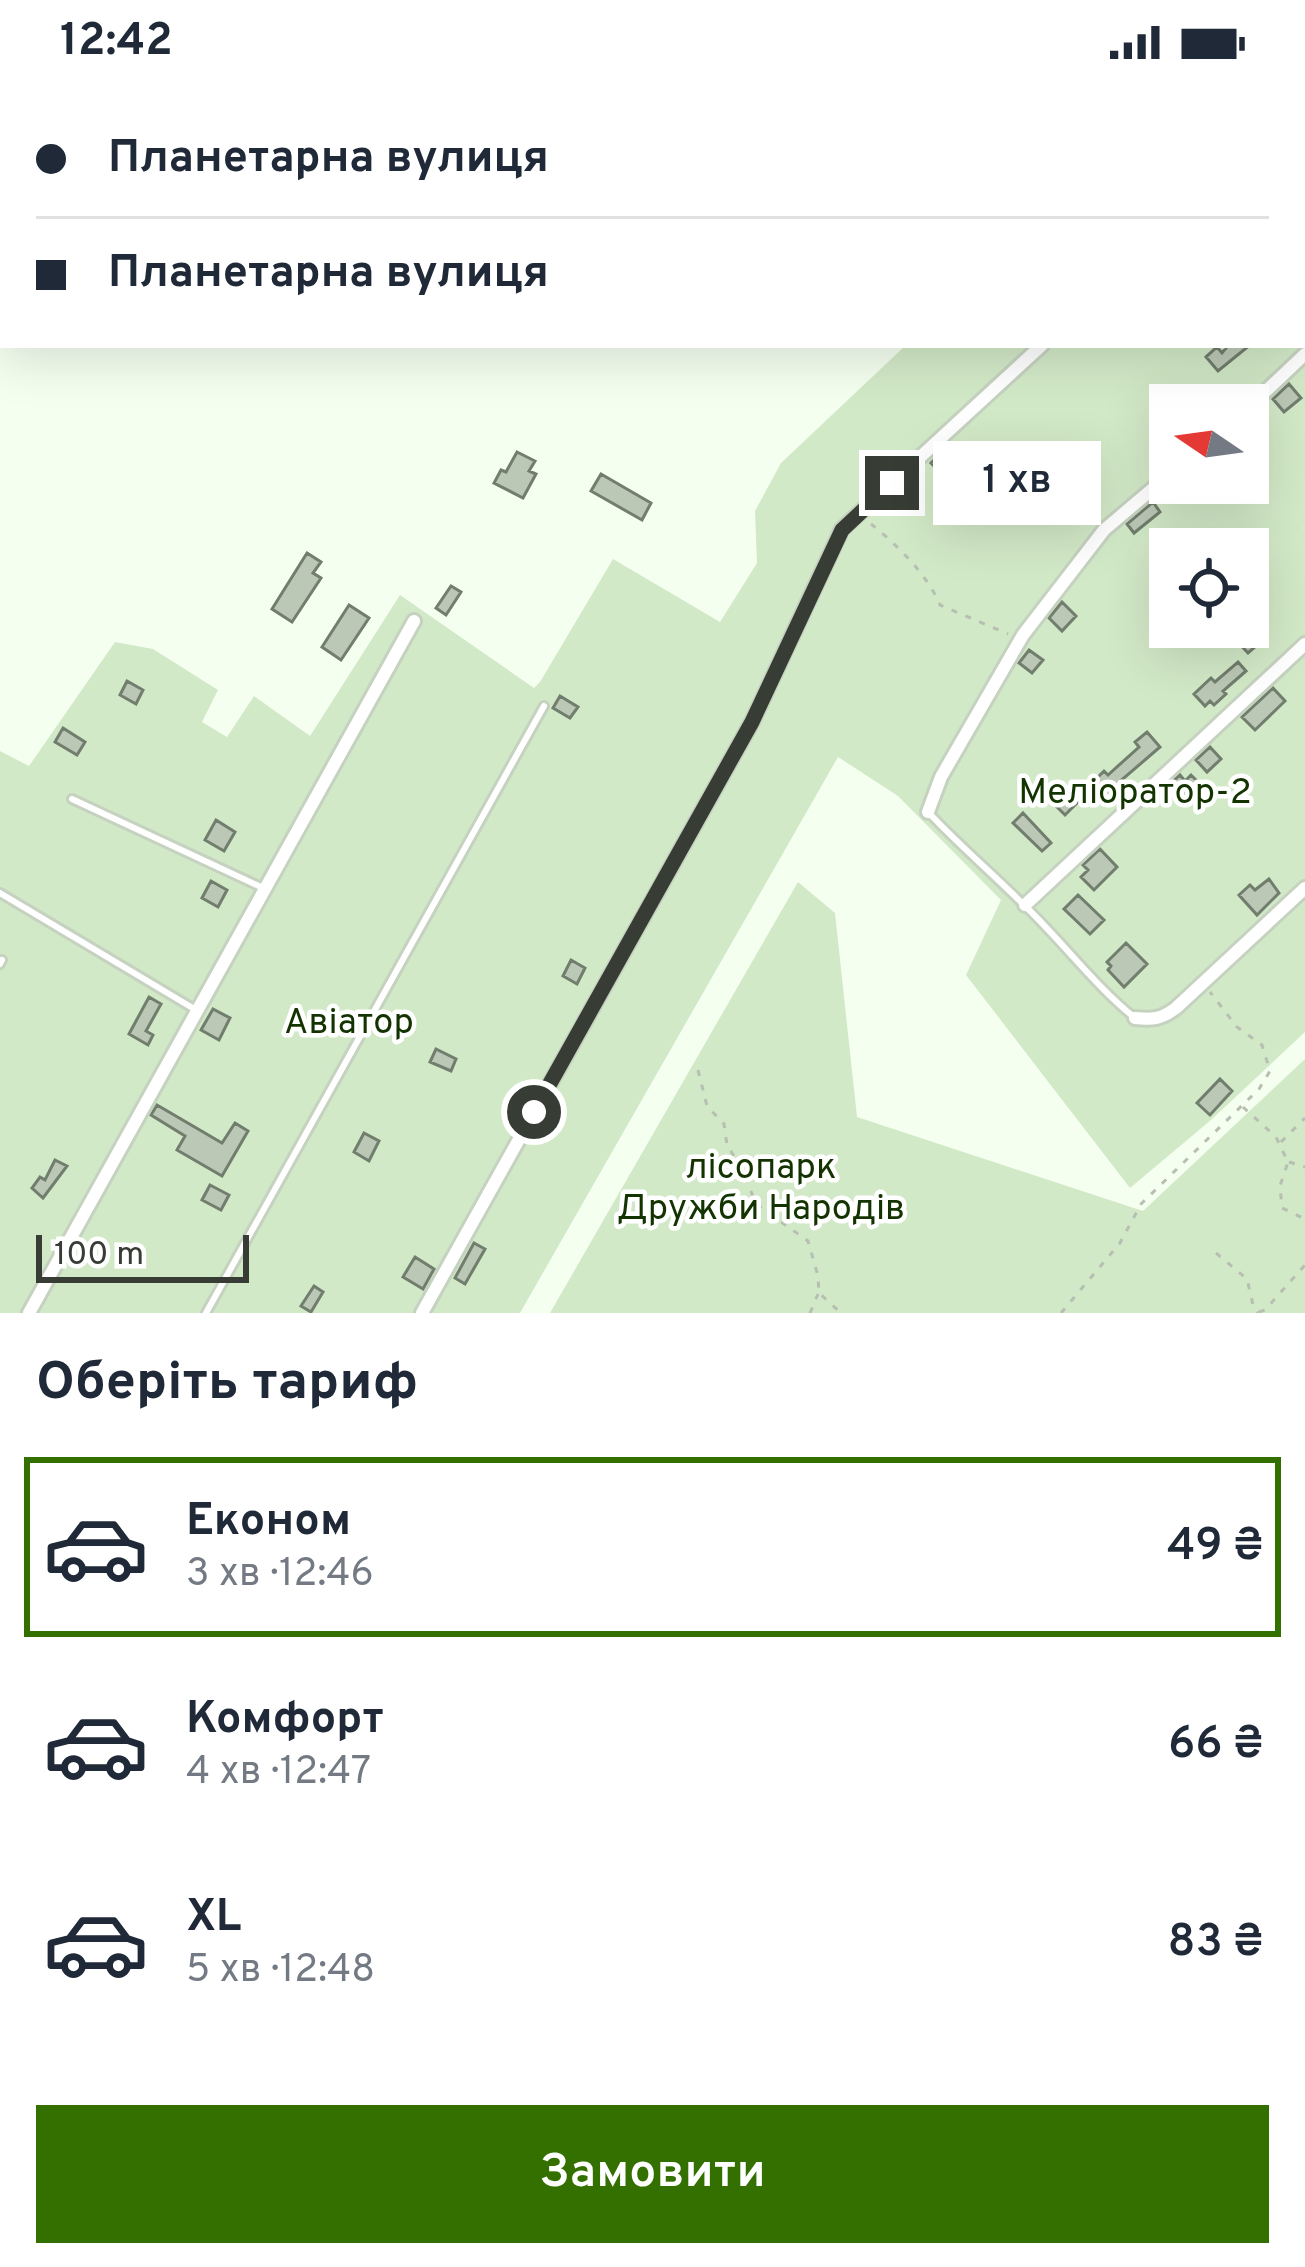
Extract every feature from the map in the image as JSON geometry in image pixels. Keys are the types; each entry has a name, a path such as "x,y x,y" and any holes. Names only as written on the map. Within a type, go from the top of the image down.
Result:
{"street":[{"path":"422,1313 752,722 842,530 1039,348"},
{"path":"1269,388 1305,354"},
{"path":"928,812 941,777 1020,640 1104,530 1149,492"},
{"path":"29,1313 414,621"},
{"path":"1025,905 1305,644"},
{"path":"1135,1018 1163,1018 1305,888"}],"lane":[{"path":"206,1313 544,706"},
{"path":"72,799 266,890"},
{"path":"928,812 1135,1018"},
{"path":"0,892 199,1012"}],"path":[{"path":"862,511 864,519 932,587 940,605 1020,640"},
{"path":"1061,1313 1120,1243 1141,1204 1259,1089 1270,1071 1262,1045 1237,1027 1203,983"},
{"path":"698,1070 707,1106 724,1124 727,1145 756,1204 808,1241 819,1293 810,1313"},
{"path":"1241,1106 1280,1144 1288,1162 1280,1186 1282,1208 1305,1219"},
{"path":"1280,1144 1305,1118"},
{"path":"1288,1162 1305,1167"},
{"path":"1216,1253 1247,1279 1258,1313 1305,1264"},
{"path":"819,1293 841,1313"}],"green space":[{"name":"Авіатор","path":"903,348 1305,348 1305,1032 1130,1188 966,975 1001,900 898,796 838,757 520,1313 0,1313 0,751 29,766 115,642 153,649 218,690 202,722 227,737 254,696 310,736 400,595 534,688 613,559 720,622 757,563 755,511 781,463"},
{"name":"лісопарк Дружби Народів","path":"798,882 835,913 857,1117 1143,1211 1305,1059 1305,1313 550,1313"}],"building":[{"path":"1216,348 1222,353 1226,348 1246,348 1218,371 1206,357"},
{"path":"1289,384 1301,398 1284,412 1273,399"},
{"path":"517,452 535,461 529,471 536,474 523,498 494,483"},
{"path":"942,452 957,468 947,479 931,463"},
{"path":"601,474 651,503 642,520 591,491"},
{"path":"1151,504 1160,512 1134,533 1127,524"},
{"path":"307,553 321,562 313,573 321,578 292,622 272,609"},
{"path":"451,586 461,592 446,615 436,608"},
{"path":"1062,602 1076,616 1062,631 1049,618"},
{"path":"349,605 369,618 341,660 322,647"},
{"path":"1029,650 1043,660 1032,673 1019,663"},
{"path":"1238,662 1246,671 1214,705 1210,701 1205,706 1194,694"},
{"path":"127,681 143,690 136,704 120,695"},
{"path":"1273,688 1285,701 1255,730 1242,717"},
{"path":"560,696 578,707 570,718 553,708"},
{"path":"63,728 85,742 77,755 55,742"},
{"path":"1147,732 1160,747 1103,796 1091,784 1139,747 1135,742"},
{"path":"1210,747 1221,759 1207,772 1196,760"},
{"path":"1180,775 1185,781 1191,775 1199,783 1183,799 1170,784"},
{"path":"1063,784 1080,800 1065,815 1049,799"},
{"path":"1023,813 1051,843 1042,851 1013,823"},
{"path":"216,820 235,832 224,851 205,840"},
{"path":"1100,849 1117,867 1094,890 1081,877 1088,870 1083,865"},
{"path":"1269,879 1279,893 1257,915 1239,895 1250,885 1255,890"},
{"path":"211,881 227,890 218,907 202,898"},
{"path":"1078,895 1104,920 1090,934 1064,909"},
{"path":"1126,943 1147,964 1124,987 1108,970 1107,962"},
{"path":"571,960 585,968 577,984 563,976"},
{"path":"149,997 161,1004 146,1031 153,1035 148,1045 129,1034"},
{"path":"213,1009 230,1018 219,1040 201,1030"},
{"path":"436,1049 456,1059 451,1071 430,1062"},
{"path":"1220,1079 1232,1091 1210,1115 1197,1103"},
{"path":"157,1105 222,1143 235,1123 248,1131 222,1176 177,1150 185,1136 151,1115"},
{"path":"364,1133 379,1141 369,1161 354,1152"},
{"path":"55,1160 67,1166 43,1198 32,1188 40,1177 45,1180"},
{"path":"210,1185 229,1195 221,1210 202,1200"},
{"path":"474,1243 485,1249 465,1284 455,1278"},
{"path":"415,1257 434,1269 423,1289 403,1277"},
{"path":"314,1286 323,1292 311,1312 301,1306"}],"route":[{"path":"534,1112 752,722 842,530 892,483"}],"park label":[{"name":"Меліоратор-2","path":"1135,794"}]}
